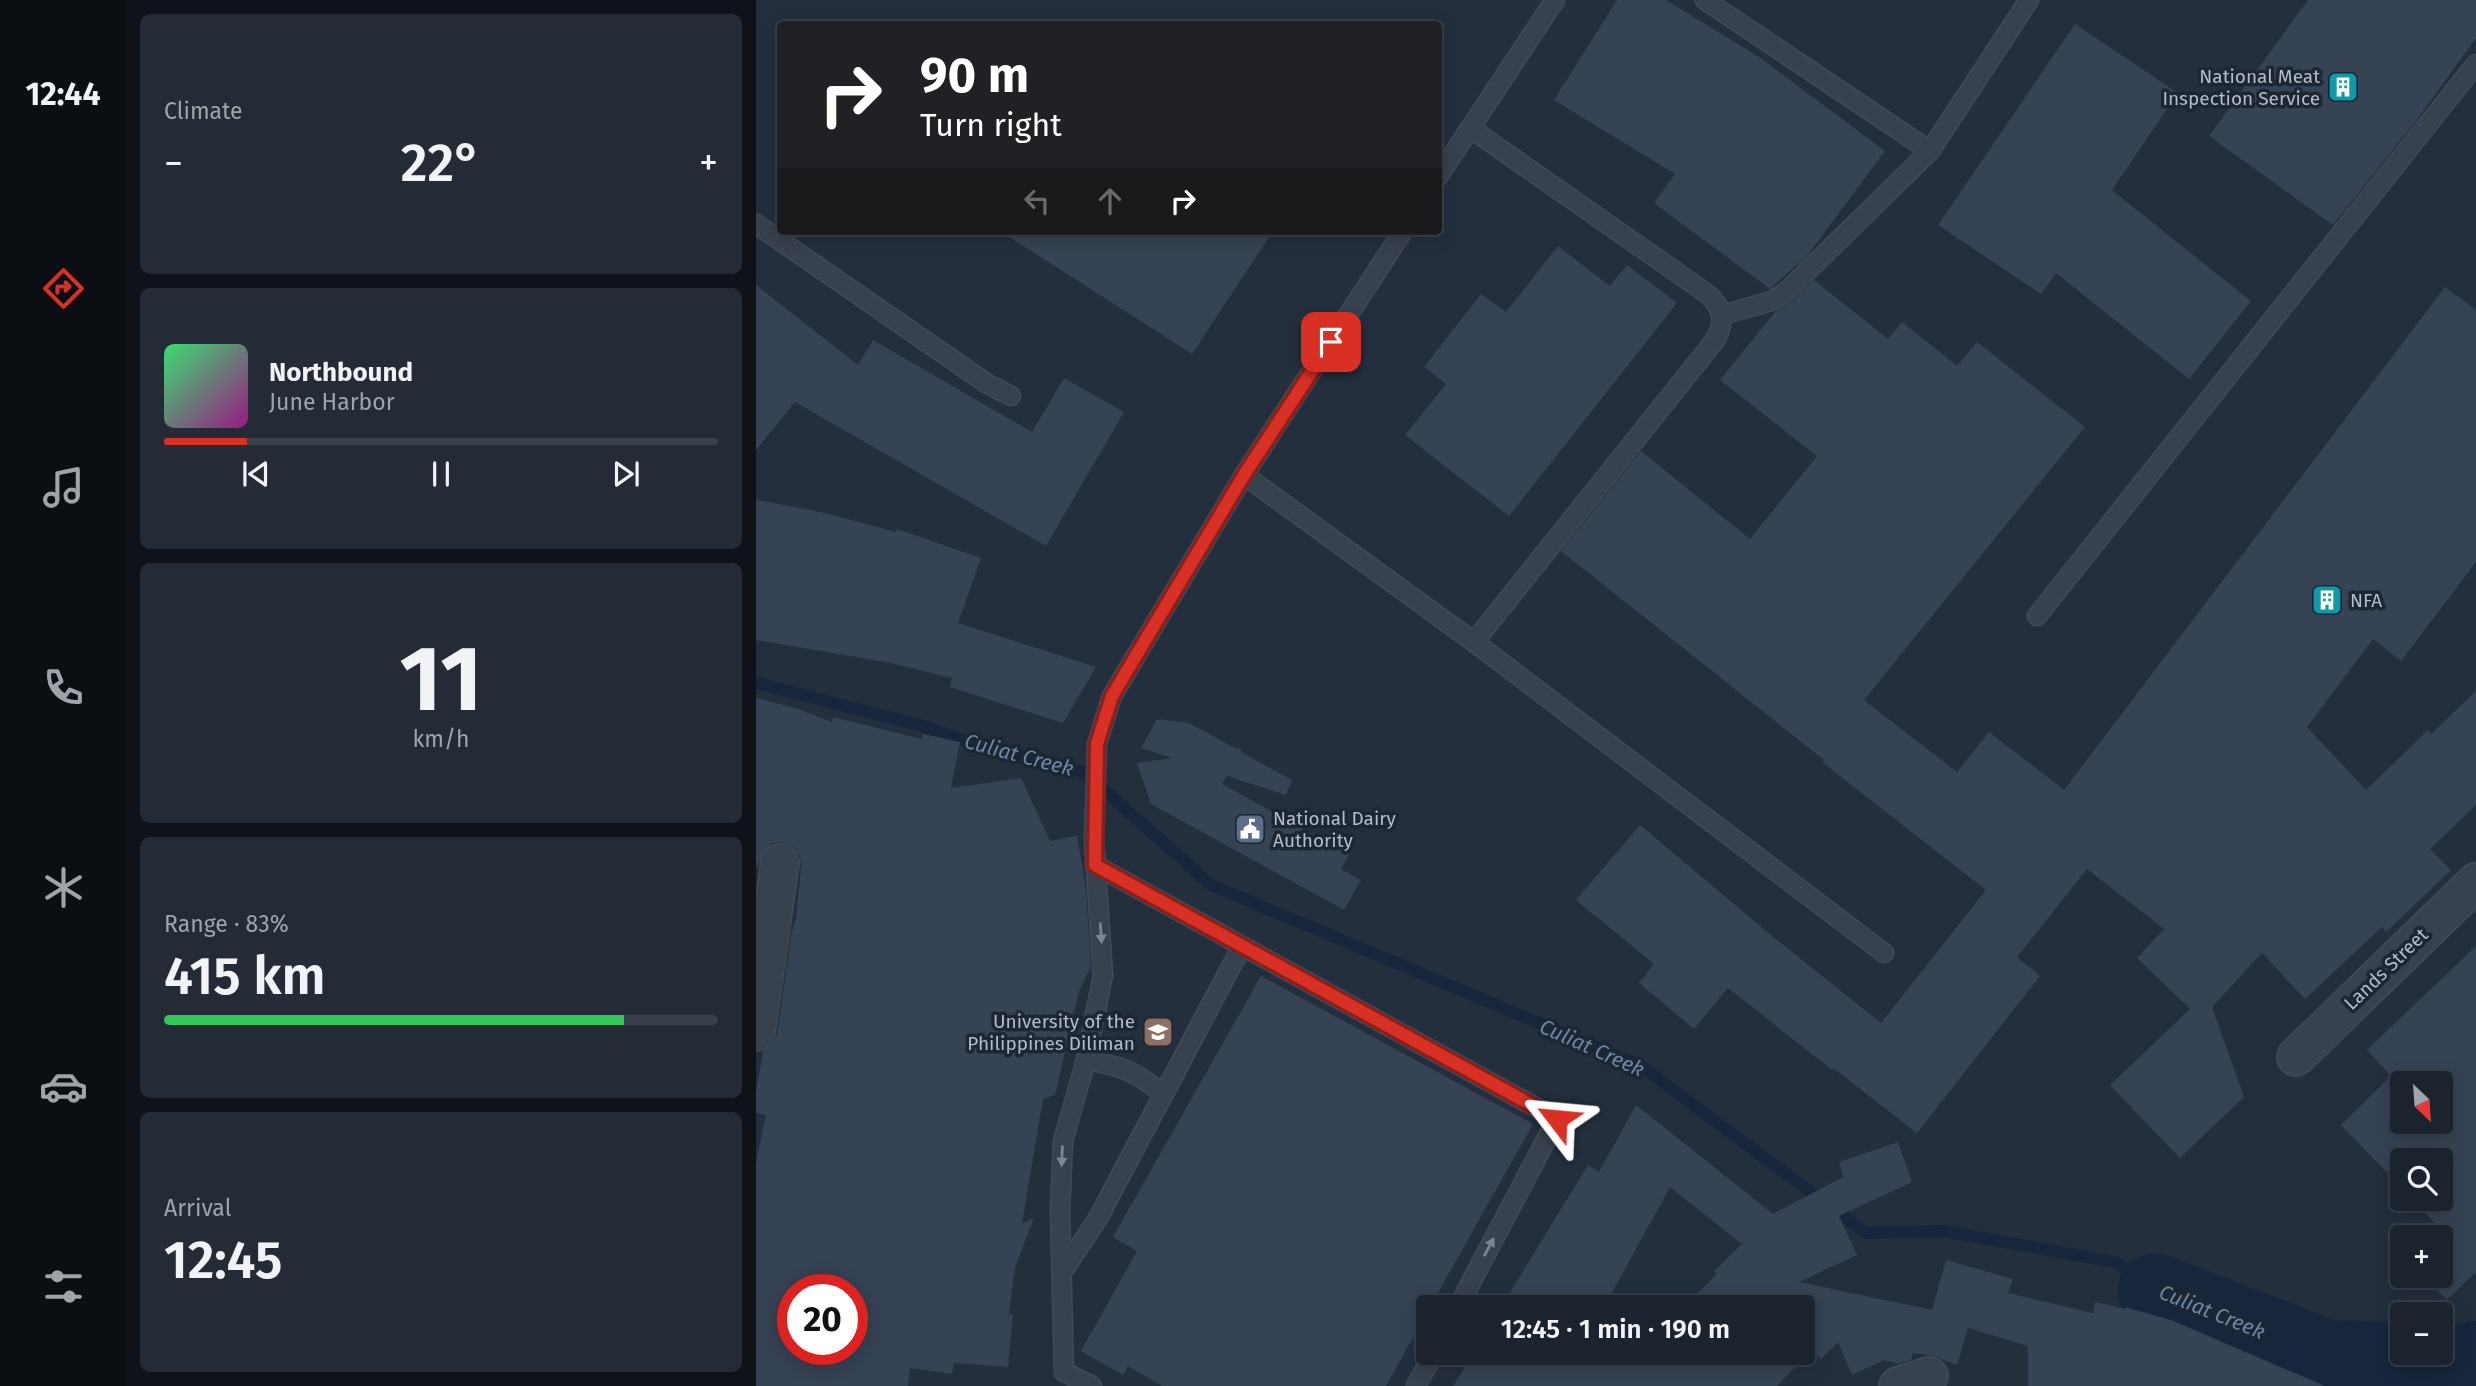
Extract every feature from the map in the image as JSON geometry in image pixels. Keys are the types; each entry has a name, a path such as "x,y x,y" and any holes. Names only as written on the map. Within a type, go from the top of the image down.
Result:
{"street":[{"path":"756,1032 780,863"},
{"name":"Lands Street","path":"2296,1057 2476,882"}],"lane":[{"path":"1442,171 1555,0"},
{"path":"1705,0 1930,151"},
{"path":"1722,315 1772,300 1787,290 1930,151 2029,0"},
{"path":"2037,616 2476,64"},
{"path":"1470,128 1709,295 1717,303 1722,315 1722,328 1716,338 1474,642"},
{"path":"756,224 986,383 1012,396"},
{"path":"1092,1386 1064,1372 1060,1212 1063,1141 1086,1060 1103,975 1094,840 1097,744 1112,696 1244,475 1400,235"},
{"path":"1244,475 1474,642 1884,953"},
{"path":"1095,865 1557,1119 1464,1295"},
{"path":"1062,1272 1097,1220 1242,946"},
{"path":"1086,1060 1136,1073 1163,1094"},
{"path":"1416,1386 1427,1365"}],"building":[{"path":"1617,0 1666,0 1759,57 1885,151 1807,256 1770,289 1654,203 1675,174 1554,100"},
{"name":"National Meat Inspection Service","path":"2308,0 2476,0 2476,38 2416,121 2333,225 2209,136"},
{"path":"2075,24 2178,93 2112,190 2251,301 2189,379 2056,273 2041,294 1938,225"},
{"path":"1006,235 1270,235 1192,354"},
{"path":"1558,246 1610,286 1627,265 1677,303 1509,516 1405,435 1446,384 1424,367 1481,294 1506,312"},
{"path":"1814,280 1888,339 1902,322 1957,366 1977,342 2085,427 1864,700 1957,772 1989,732 2064,790 2445,287 2476,310 2476,562 2401,661 2373,639 2307,727 2366,790 2428,730 2431,734 2476,691 2476,805 2430,849 2451,870 2386,932 2382,927 2305,999 2262,953 2212,1007 2244,1097 2180,1158 2110,1085 2190,1009 2137,958 2164,929 2087,869 2017,957 2040,976 1917,1133 1728,988 1694,1029 1639,983 1654,964 1576,900 1640,825 1881,1023 1986,890 1822,762 1824,760 1561,551 1641,451 1750,539 1817,456 1720,380 1775,312 1794,300"},
{"path":"756,285 858,365 873,340 1032,432 1064,378 1124,412 1046,546 795,402 756,450"},
{"path":"756,500 821,512 896,532 897,529 981,558 958,623 1096,667 1063,723 950,687 952,678 891,663 756,640"},
{"path":"756,698 795,708 832,722 833,717 922,739 923,734 960,742 951,788 1021,778 1050,841 1077,836 1086,889 1091,966 1079,991 1055,1095 1043,1099 1022,1223 1034,1218 1015,1267 1009,1314 1013,1314 1008,1367 954,1363 952,1374 910,1368 908,1386 756,1386 756,1163 766,1115 756,1113 756,1092 763,1052 772,1045 777,1035 791,935 796,919 800,856 793,847 782,842 773,843 764,850 758,867"},
{"name":"National Dairy Authority","path":"1157,719 1189,723 1237,749 1242,749 1241,752 1292,780 1286,795 1227,776 1222,784 1349,854 1341,869 1361,880 1344,910 1151,804 1137,763 1172,758 1141,748"},
{"path":"2476,946 2476,1272 2447,1300 2435,1288 2453,1288 2453,1225 2437,1225 2424,1211 2453,1211 2453,1148 2390,1148 2390,1176 2341,1125 2390,1077 2390,1134 2454,1134 2454,1071 2390,1071 2390,1075 2367,1050"},
{"path":"1261,976 1533,1124 1437,1295 1416,1295 1416,1332 1386,1386 1162,1386 1128,1366 1123,1375 1081,1351 1137,1251 1113,1237"},
{"path":"1636,1105 1773,1214 1843,1177 1839,1162 1898,1142 1912,1182 1839,1216 1857,1255 1799,1282 1932,1310 1946,1260 2013,1279 2008,1293 2093,1313 2095,1302 2171,1320 2325,1386 2028,1386 2028,1346 1968,1328 1957,1365 1934,1356 1913,1353 1911,1360 1898,1364 1884,1360 1852,1375 1838,1342 1821,1359 1815,1353 1815,1295 1696,1295 1717,1274 1714,1271 1742,1244 1670,1187 1611,1295 1508,1295 1588,1165 1599,1172"},
{"path":"1466,1365 1797,1365 1777,1386 1453,1386"}],"waterway":[{"name":"Culiat Creek","path":"756,683 923,726 1003,754 1084,772 1211,885 1641,1066 1866,1233 1943,1231 2115,1262 2155,1290"},
{"name":"Culiat Creek","path":"2155,1290 2327,1357 2469,1361 2476,1358"}],"place":[{"name":"National Meat Inspection Service","path":"2343,87"},
{"name":"NFA","path":"2327,600"},
{"name":"National Dairy Authority","path":"1250,829"},
{"name":"University of the Philippines Diliman","path":"1158,1032"}],"route":[{"path":"1331,342 1244,475 1112,696 1097,744 1095,865 1557,1119"}]}
